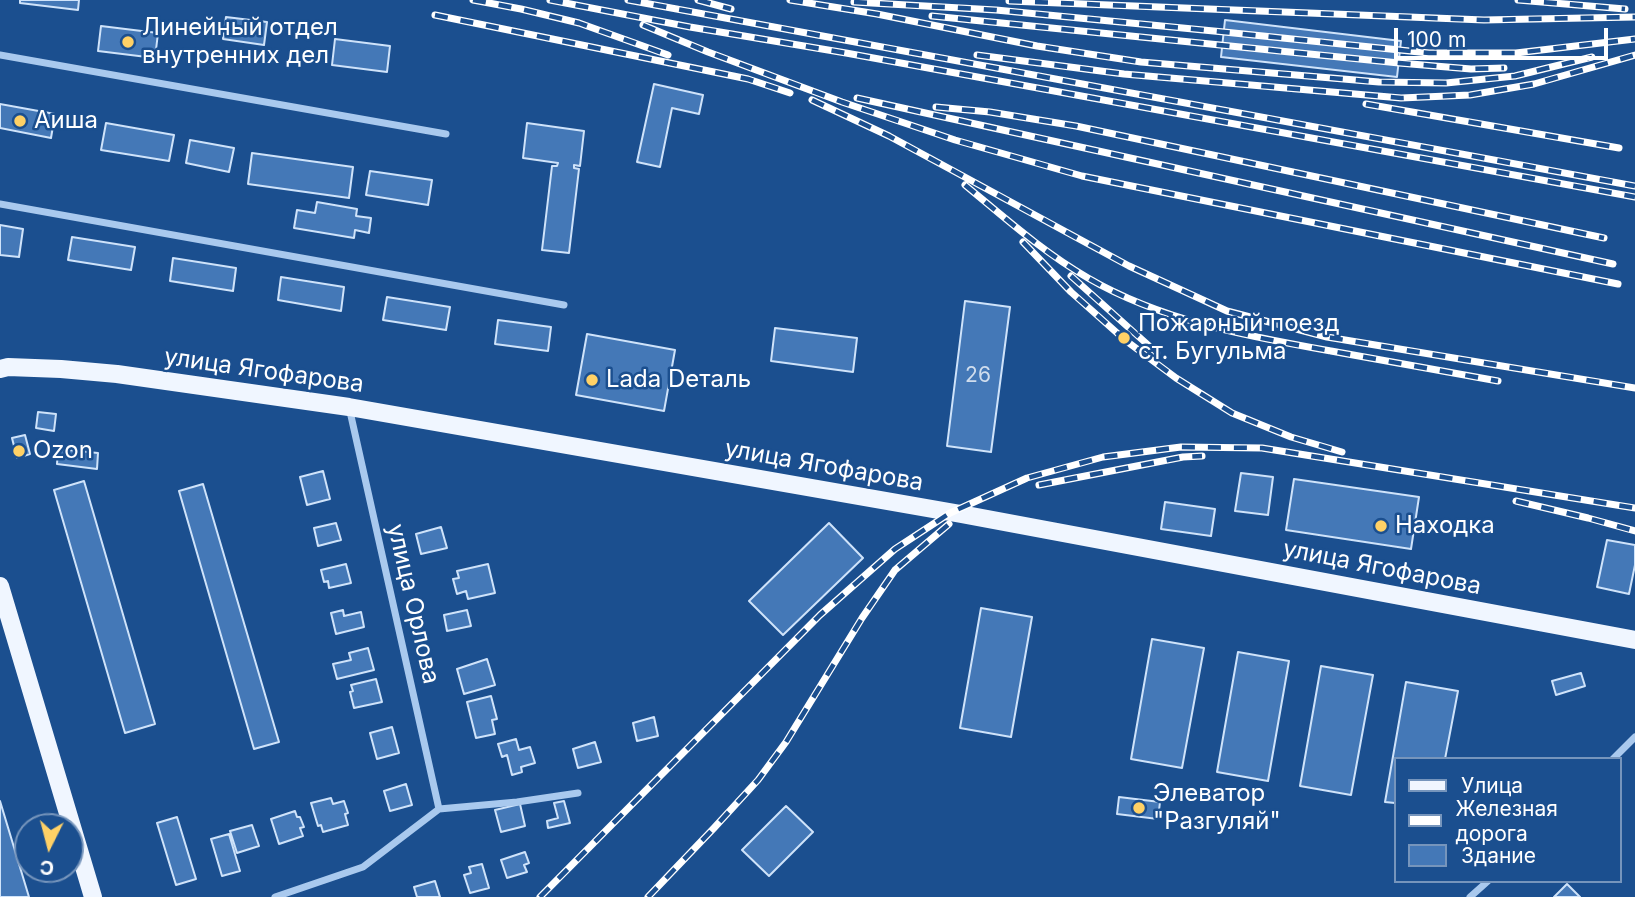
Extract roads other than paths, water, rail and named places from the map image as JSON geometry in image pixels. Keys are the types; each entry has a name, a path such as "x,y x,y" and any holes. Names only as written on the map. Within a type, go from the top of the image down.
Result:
{"main road":[{"name":"улица Ягофарова","path":"0,369 61,369 117,374 349,407 961,514 1635,640"},
{"path":"0,586 93,897"}],"street":[{"path":"0,55 446,134"},
{"path":"0,204 564,305"},
{"name":"улица Орлова","path":"349,407 439,809"},
{"path":"1615,757 1635,737"},
{"path":"275,897 363,867 439,809 578,793"},
{"path":"1470,897 1486,883"}],"railway":[{"path":"473,0 579,23 668,55"},
{"path":"550,0 1635,197"},
{"path":"628,0 1635,186"},
{"path":"698,0 731,9"},
{"path":"790,0 877,14 1037,46 1141,62 1379,82 1446,83 1515,76 1592,57"},
{"path":"1518,0 1625,9"},
{"path":"1009,1 1484,20 1635,17"},
{"path":"854,2 996,10 1429,53 1516,53 1635,39"},
{"path":"435,15 748,79 790,93"},
{"path":"932,16 1399,63 1471,69 1504,68"},
{"path":"643,25 842,102 955,140 1082,176 1618,284"},
{"path":"977,55 1124,74 1401,98 1470,95 1534,84 1635,55"},
{"path":"857,98 1613,264"},
{"path":"812,100 889,136 1129,266 1227,311 1327,337 1635,388"},
{"path":"1366,104 1619,148"},
{"path":"936,107 990,112 1076,126 1604,238"},
{"path":"965,185 1071,268 1116,293 1145,305 1237,333 1498,381"},
{"path":"1023,242 1071,292 1125,340 1176,378 1232,413 1291,437 1342,452"},
{"path":"1071,276 1157,353"},
{"path":"540,897 820,615 895,549 950,513 1027,478 1103,457 1181,447 1262,448 1635,508"},
{"path":"1039,485 1183,457 1202,456"},
{"path":"1516,501 1635,531"},
{"path":"648,897 758,780 786,742 862,618 895,570 949,524"}],"place":[{"name":"Линейный отдел внутренних дел","path":"128,42"},
{"name":"Аиша","path":"20,121"},
{"name":"Пожарный поезд ст. Бугульма","path":"1124,338"},
{"name":"Lada Dеталь","path":"592,380"},
{"name":"Ozon","path":"19,451"},
{"name":"Находка","path":"1381,526"},
{"name":"Элеватор \"Разгуляй\"","path":"1139,808"}]}
